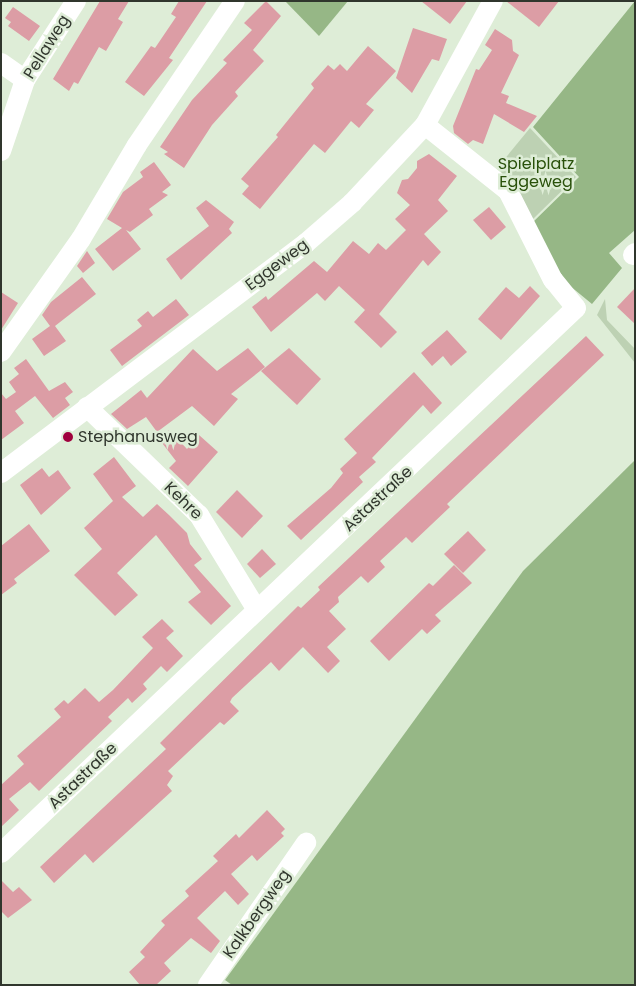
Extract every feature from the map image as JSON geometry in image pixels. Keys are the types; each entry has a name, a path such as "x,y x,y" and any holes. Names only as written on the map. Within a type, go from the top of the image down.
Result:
{"street":[{"name":"Pellaweg","path":"1,151 25,80 76,1"},
{"path":"1,352 81,239 137,145 234,1"},
{"name":"Eggeweg","path":"1,473 310,239 352,203 425,125 493,1"},
{"path":"1,63 25,80"},
{"name":"Astastraße","path":"1,853 256,610 372,506 576,308 553,280 508,191 425,125"},
{"name":"Kehre","path":"87,407 199,515 256,610"},
{"name":"Kalkbergweg","path":"208,985 306,844"}],"green space":[{"path":"285,1 348,1 319,36"},
{"path":"635,1 635,230 609,253 622,268 592,304 564,281 531,224 579,177 533,127"},
{"name":"Spielplatz Eggeweg","path":"530,128 576,177 532,220 498,167"},
{"path":"605,299 607,320 635,349 635,363 597,315"},
{"path":"635,460 635,985 232,985 225,980 523,571"}],"building":[{"path":"100,1 129,1 118,19 123,22 106,51 99,47 78,84 74,82 69,91 53,79"},
{"path":"179,1 207,1 169,58 173,60 144,96 125,82 151,46 155,48 176,17 171,14"},
{"path":"266,1 281,16 253,50 264,61 235,92 238,96 212,125 184,168 164,154 168,152 160,147 192,100 227,63 223,60 252,30 244,23"},
{"path":"421,1 467,1 450,24"},
{"path":"506,1 559,1 539,27"},
{"path":"13,7 40,26 29,41 8,26 11,22 5,18"},
{"path":"413,28 447,39 439,61 432,59 412,93 396,78"},
{"path":"495,29 512,40 513,51 519,55 501,93 509,96 506,103 537,116 524,132 494,114 483,144 473,140 468,144 454,133 453,126 476,69 479,70 492,50 485,45"},
{"path":"368,46 396,71 366,104 374,110 359,128 351,121 325,153 314,144 260,209 242,194 249,186 241,179 278,137 276,135 314,88 311,84 328,65 334,70 340,64 347,71"},
{"path":"429,154 457,176 438,200 448,211 424,234 441,252 428,266 423,260 379,314 397,332 381,348 354,322 365,310 339,286 325,301 317,293 271,332 252,307 266,296 268,300 314,261 327,272 353,241 369,254 378,243 386,250 406,230 395,219 410,205 397,193 402,180 408,179 417,168 417,161"},
{"path":"154,162 171,185 162,192 168,195 149,209 153,215 130,232 126,230 141,249 113,271 95,249 122,228 107,219 123,192 143,177 140,172"},
{"path":"206,200 234,222 229,229 232,233 181,280 166,259 209,226 196,208"},
{"path":"489,207 506,227 491,240 473,220"},
{"path":"87,251 95,263 83,273 77,266"},
{"path":"82,277 96,294 55,326 66,341 44,356 32,339 50,326 42,315 51,302"},
{"path":"530,286 540,296 501,340 478,319 506,287 519,298"},
{"path":"635,288 635,324 617,307"},
{"path":"1,292 18,303 1,330"},
{"path":"176,299 189,315 122,366 110,350 142,326 137,320 148,311 153,317"},
{"path":"447,330 467,352 451,366 443,356 432,366 421,353"},
{"path":"586,336 604,355 447,504 450,507 412,543 406,537 380,561 385,567 368,583 361,576 338,597 339,602 329,611 346,629 327,647 340,661 328,673 303,647 279,671 271,662 232,698 230,702 239,711 224,725 220,722 168,771 173,776 167,785 172,791 93,863 85,854 54,883 40,867 166,749 160,743 298,606 301,608 320,590 318,587"},
{"path":"248,348 265,367 231,394 238,399 214,426 192,406 157,432 146,417 127,429 111,414 141,390 147,398 193,349 217,371"},
{"path":"289,348 321,379 297,405 261,371"},
{"path":"26,359 49,391 65,382 73,392 65,398 70,405 53,418 35,396 15,411 24,423 1,440 1,393 6,399 16,392 9,382 19,374 14,368"},
{"path":"414,372 442,403 431,414 423,405 372,458 376,462 359,477 363,482 301,540 287,526 331,488 343,473 340,469 357,453 344,439"},
{"path":"169,430 187,449 199,435 218,452 188,486 169,468 176,461 159,439"},
{"path":"114,457 136,486 122,497 143,517 157,504 187,533 190,544 202,559 194,565 231,606 211,625 188,602 201,592 156,535 117,573 138,595 115,616 74,575 102,549 84,528 113,501 93,474"},
{"path":"42,468 49,477 58,470 71,488 41,515 20,485"},
{"path":"237,490 263,516 242,538 216,512"},
{"path":"29,524 50,551 14,579 17,583 1,595 1,546"},
{"path":"468,531 486,550 463,573 444,554"},
{"path":"262,549 276,564 260,578 247,564"},
{"path":"454,565 472,583 435,615 441,621 427,634 422,629 389,661 370,641 429,583 433,586"},
{"path":"162,619 174,631 166,638 183,656 167,672 161,666 143,684 147,689 132,703 128,698 108,717 112,721 39,791 30,782 9,799 19,810 1,827 1,785 24,764 17,756 61,717 54,709 64,700 68,704 85,688 99,702 113,690 153,648 142,637"},
{"path":"267,810 285,829 281,833 284,836 257,861 252,855 231,874 249,894 238,905 225,891 197,918 220,941 211,953 191,938 164,963 171,971 156,985 140,985 129,972 145,957 140,952 165,925 161,921 189,896 185,891 218,861 213,856 236,834 239,838"},
{"path":"1,880 13,892 19,887 32,900 8,918 1,911"}],"place":[{"name":"Stephanusweg","path":"68,437"}]}
